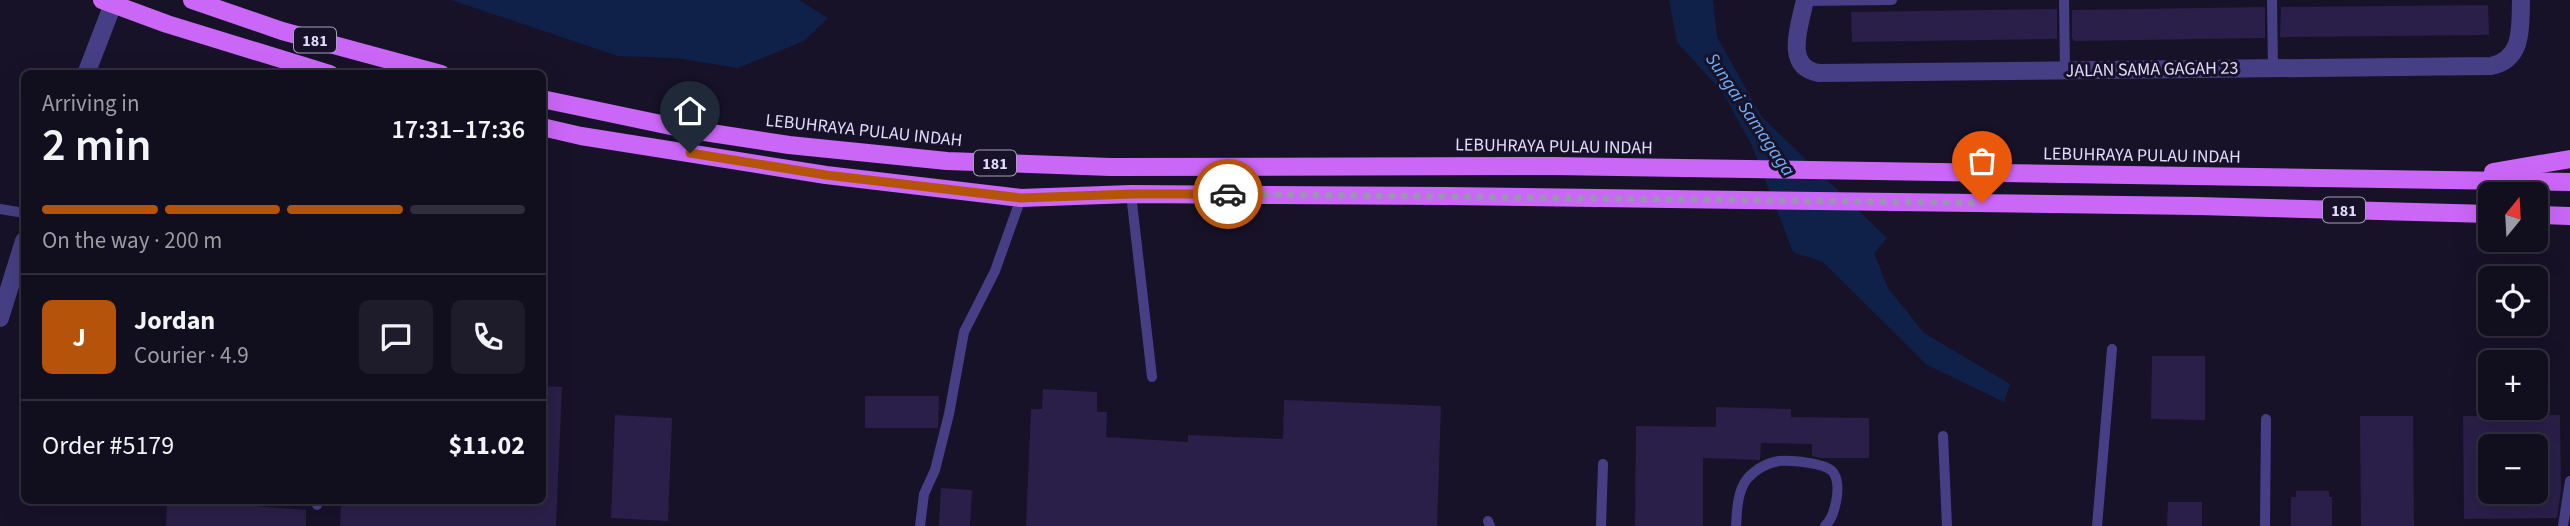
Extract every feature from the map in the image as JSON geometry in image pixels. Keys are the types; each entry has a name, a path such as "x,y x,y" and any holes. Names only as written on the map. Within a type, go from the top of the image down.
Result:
{"main road":[{"name":"181","path":"192,0 282,31 426,70"},
{"name":"181","path":"107,2 167,24 317,70"},
{"name":"LEBUHRAYA PULAU INDAH","path":"546,100 685,129 750,139 947,161 1110,167 1452,166 2570,182"},
{"name":"181","path":"546,128 826,175 1021,198 1132,194 1446,196 2199,206 2478,214"},
{"path":"2448,180 2570,159"},
{"path":"2548,215 2570,216"}],"street":[{"name":"JALAN SAMA GAGAH 23","path":"1805,1 1798,34 1797,57 1800,65 1807,71 2500,64 2512,57 2518,45 2521,0"},
{"path":"87,70 107,2"},
{"path":"0,318 21,251"}],"lane":[{"path":"1805,1 1892,0"},
{"path":"2064,0 2065,70"},
{"path":"2272,0 2273,68"},
{"path":"1132,194 1152,377"},
{"path":"920,526 924,494 934,470 949,414 954,374 964,332 995,271 1021,198"},
{"path":"0,209 21,212"},
{"path":"2097,526 2112,349"},
{"path":"2265,526 2266,419"},
{"path":"1943,436 1947,526"},
{"path":"1735,526 1740,495 1746,480 1758,468 1779,461 1821,465 1837,477 1833,514 1825,526"},
{"path":"1601,526 1603,464"},
{"path":"2563,526 2570,481"}],"water":[{"path":"451,0 799,0 828,18 804,41 738,68 676,58 618,56"},
{"name":"Sungai Samagaga","path":"1669,0 1713,0 1717,37 1762,117 1887,238 1874,253 1888,288 1924,333 2010,384 2004,402 1927,365 1823,262 1793,252 1753,148 1724,94 1677,42"}],"building":[{"path":"2488,5 2489,35 2280,37 2281,7"},
{"path":"2265,7 2265,38 2074,41 2072,38 2072,10"},
{"path":"2057,9 2057,39 1852,42 1851,12"},
{"path":"2152,356 2205,356 2205,420 2151,419"},
{"path":"546,386 562,387 556,526 340,526 341,504 546,504"},
{"path":"1043,389 1097,392 1097,412 1107,412 1106,437 1188,442 1188,435 1283,439 1284,400 1441,406 1437,526 1026,526 1031,409 1042,409"},
{"path":"865,396 939,396 938,428 865,428"},
{"path":"1716,407 1791,409 1791,417 1869,418 1869,458 1821,458 1812,456 1812,444 1761,443 1760,460 1703,458 1703,526 1635,526 1636,426 1716,427"},
{"path":"615,415 672,418 668,521 611,518"},
{"path":"2548,415 2560,415 2561,490 2557,518 2464,519 2463,416 2478,416 2478,420 2548,420"},
{"path":"2360,416 2413,416 2414,526 2361,526"},
{"path":"941,488 972,490 970,526 939,526"},
{"path":"2296,491 2329,491 2329,497 2332,497 2332,526 2291,526 2291,497 2296,497"},
{"path":"2168,502 2202,502 2202,526 2167,526"},
{"path":"167,504 255,504 306,510 306,526 166,526"}],"way so far":[{"path":"1228,194 1982,203"}],"route":[{"path":"690,153 826,175 1021,198 1228,194"}]}
